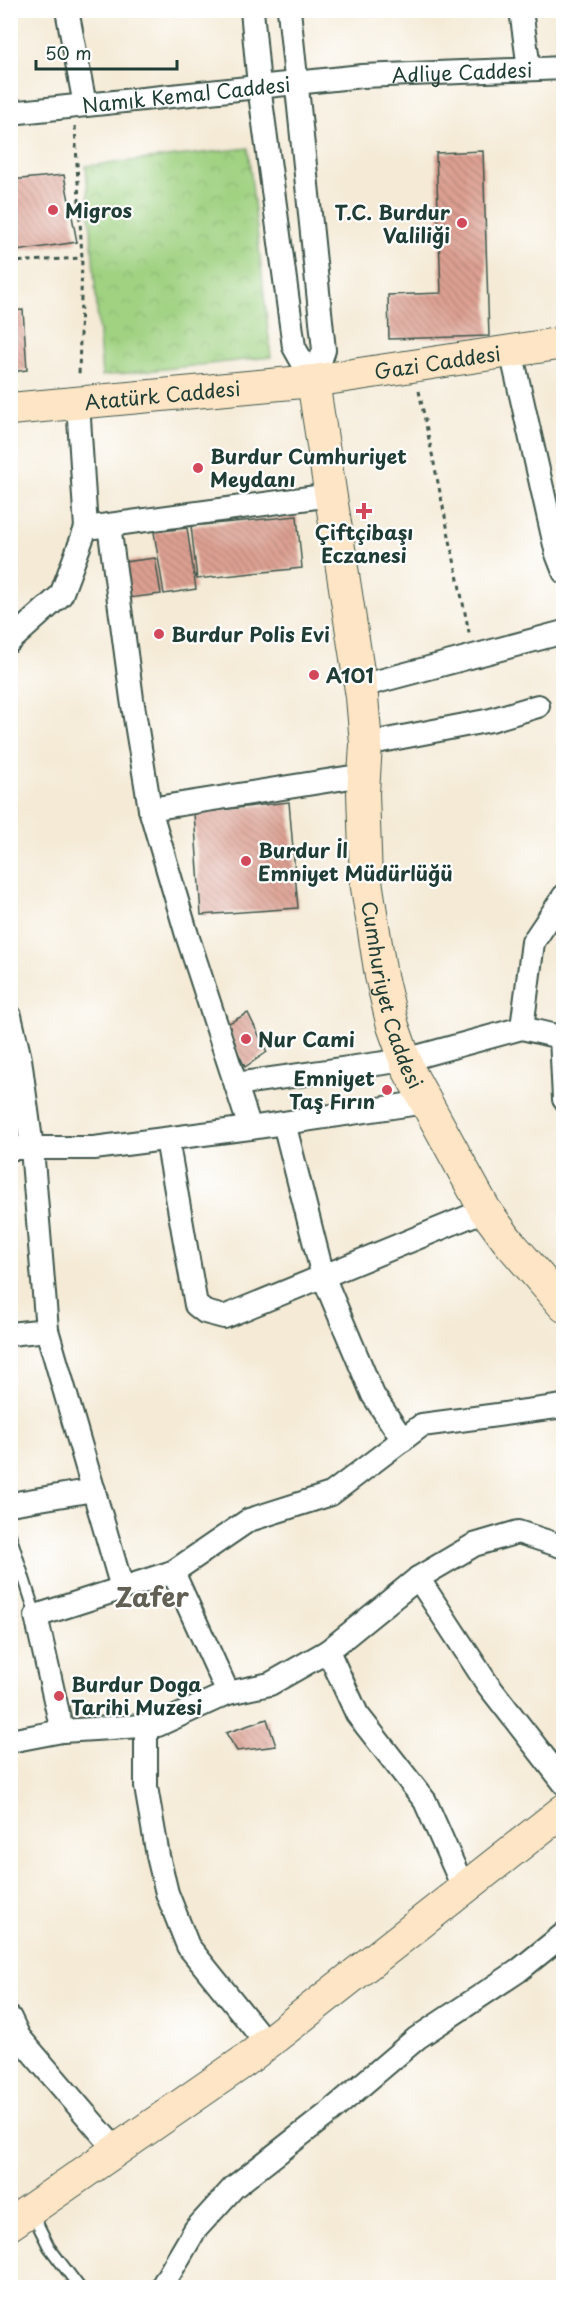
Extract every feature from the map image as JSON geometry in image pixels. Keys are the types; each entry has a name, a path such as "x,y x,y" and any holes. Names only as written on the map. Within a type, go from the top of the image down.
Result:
{"main road":[{"name":"Gazi Caddesi","path":"314,381 564,343"},
{"name":"Atatürk Caddesi","path":"10,409 314,381"},
{"name":"Cumhuriyet Caddesi","path":"314,381 361,686 366,744 363,839 366,881 372,927 393,1026 405,1060 426,1102 486,1210 508,1241 563,1305"},
{"path":"21,2217 267,2044 463,1887 564,1810"}],"street":[{"path":"67,10 79,106"},
{"path":"252,10 294,347 314,381"},
{"path":"289,10 324,350 314,381"},
{"path":"521,10 529,69"},
{"name":"Adliye Caddesi","path":"362,76 564,68"},
{"name":"Namık Kemal Caddesi","path":"10,113 362,76"},
{"path":"511,351 557,554 564,572"},
{"path":"78,403 97,526 132,699 150,809 187,935 250,1128"},
{"path":"97,526 331,495"},
{"path":"10,641 62,595 97,526"},
{"path":"361,686 564,632"},
{"path":"366,744 491,720 538,706"},
{"path":"150,809 364,775"},
{"path":"522,1028 533,942 564,896"},
{"path":"10,1016 20,1059 21,1148 47,1330 122,1588"},
{"path":"236,1084 405,1060 522,1028 562,1037 564,1098"},
{"path":"21,1148 94,1148 426,1102"},
{"path":"284,1123 323,1276 373,1395 403,1440"},
{"path":"167,1139 196,1305 205,1312 224,1317 486,1210"},
{"path":"10,1335 47,1330"},
{"path":"62,1731 36,1616 173,1572 249,1520 331,1494 422,1425 564,1406"},
{"path":"10,1504 94,1490"},
{"path":"10,1741 62,1731 158,1725 228,1693 270,1684 328,1651 418,1578 474,1545 518,1532 564,1547"},
{"path":"173,1572 228,1693"},
{"path":"418,1578 488,1685 564,1783"},
{"path":"328,1651 357,1714 425,1802 463,1887"},
{"path":"146,1725 146,1787 167,1893 188,1946 267,2044"},
{"path":"161,2288 178,2255 195,2230 234,2187 330,2112 417,2038 518,1971 564,1934"},
{"path":"10,2018 19,2037 116,2150"}],"lane":[{"path":"10,1534 36,1616"},
{"path":"21,2217 49,2247 80,2288"}],"path":[{"path":"78,403 82,258 79,106"},
{"path":"10,262 82,258"},
{"path":"414,366 474,656"}],"green space":[{"path":"248,148 271,357 102,376 86,166"}],"building":[{"name":"T.C. Burdur Valiliği","path":"483,151 489,336 389,339 388,295 441,293 436,153"},
{"path":"64,175 77,242 10,252 10,180"},
{"path":"23,310 27,370 10,372 10,311"},
{"path":"297,516 302,568 197,579 191,526"},
{"path":"187,528 196,589 164,594 154,532"},
{"path":"155,558 161,594 128,598 124,562"},
{"name":"Burdur İl Emniyet Müdürlüğü","path":"289,802 298,908 201,915 194,813"},
{"name":"Nur Cami","path":"248,1013 267,1052 245,1067 225,1025"},
{"path":"267,1719 276,1746 237,1751 226,1733"}],"place":[{"name":"Migros","path":"53,210"},
{"name":"T.C. Burdur Valiliği","path":"462,223"},
{"name":"Burdur Cumhuriyet Meydanı","path":"198,468"},
{"name":"Çiftçibaşı Eczanesi","path":"364,511"},
{"name":"Burdur Polis Evi","path":"159,634"},
{"name":"A101","path":"314,675"},
{"name":"Burdur İl Emniyet Müdürlüğü","path":"246,861"},
{"name":"Nur Cami","path":"246,1039"},
{"name":"Emniyet Taş Fırın","path":"387,1090"},
{"name":"Burdur Doga Tarihi Muzesi","path":"59,1696"}],"district":[{"name":"Zafer","path":"152,1596"}]}
